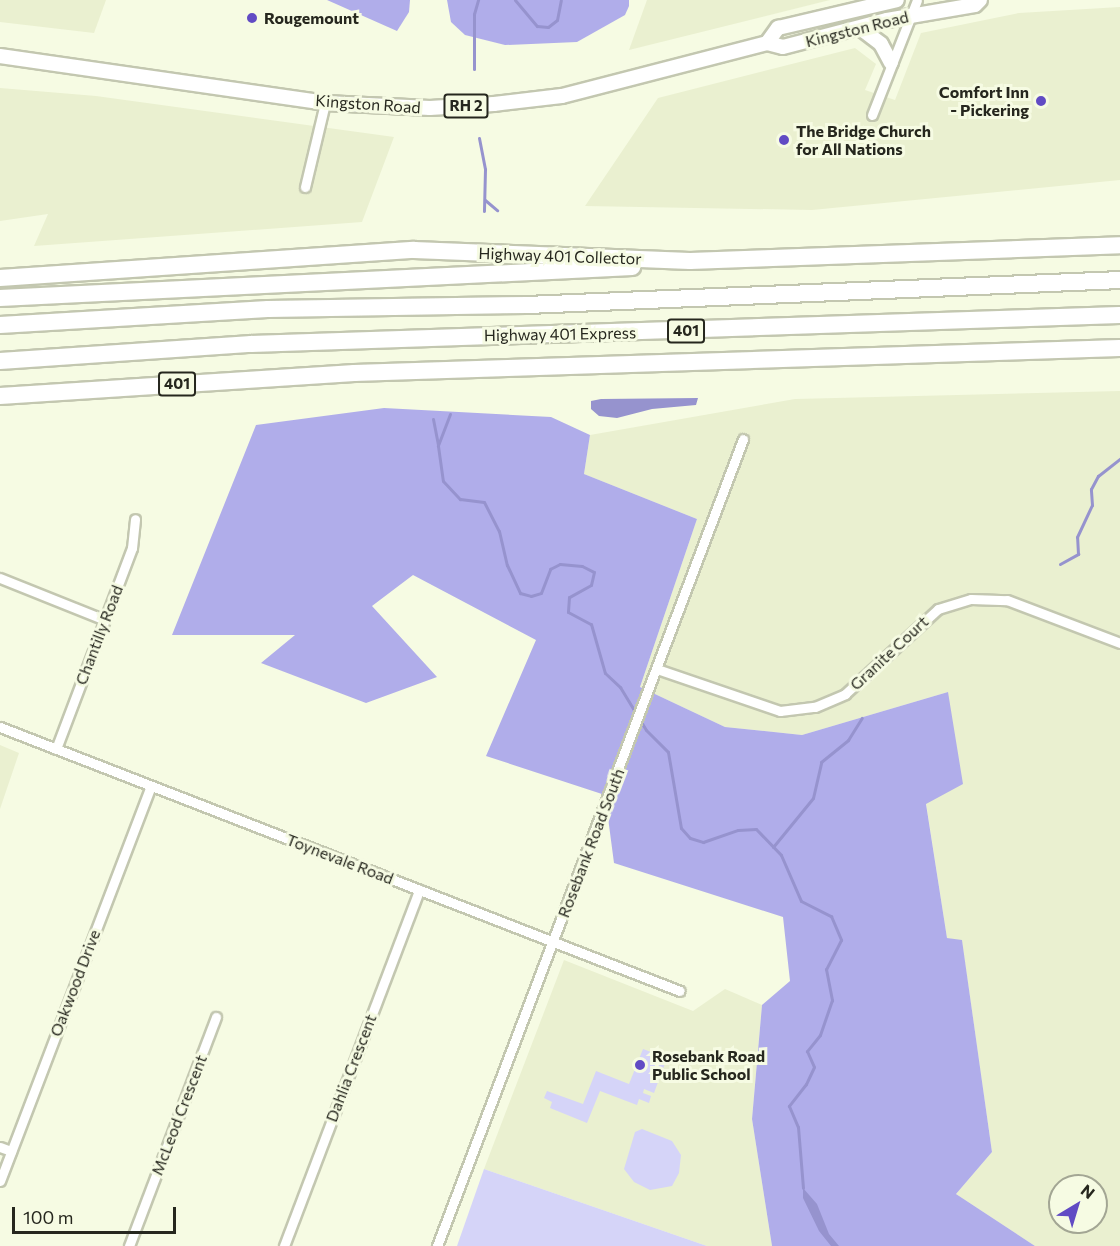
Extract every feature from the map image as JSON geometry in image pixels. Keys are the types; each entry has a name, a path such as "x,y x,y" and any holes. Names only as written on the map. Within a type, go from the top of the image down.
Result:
{"highway":[{"name":"Highway 401 Collector","path":"0,278 414,249 690,261 1120,245"},
{"path":"0,298 589,272 690,261"},
{"name":"Highway 401 Express","path":"0,325 268,309 527,305 1120,280"},
{"name":"Highway 401 Express","path":"0,361 251,344 1120,315"},
{"name":"401","path":"0,396 354,373 1120,348"}],"main road":[{"name":"Kingston Road","path":"767,43 778,28 897,0"},
{"name":"Kingston Road","path":"0,56 325,103 430,108 562,96 767,43 783,47 911,16 975,5 980,0"},
{"path":"860,28 881,44 891,63"}],"street":[{"path":"872,115 917,0"},
{"path":"305,187 325,103"},
{"name":"Rosebank Road South","path":"437,1246 743,439"},
{"name":"Chantilly Road","path":"56,749 132,548 135,519"},
{"path":"0,578 105,620"},
{"name":"Granite Court","path":"657,669 780,711 814,707 846,694 938,609 971,599 1007,600 1120,643"},
{"name":"Toynevale Road","path":"0,727 680,991"},
{"name":"Oakwood Drive","path":"0,1181 151,786"},
{"name":"Dahlia Crescent","path":"284,1246 419,890"},
{"name":"McLeod Crescent","path":"129,1246 216,1017"},
{"path":"0,1147 11,1151"}],"shaded area":[{"path":"0,0 106,0 94,33 0,22"},
{"path":"327,0 410,0 409,12 397,31"},
{"path":"447,0 629,0 629,6 625,15 577,42 505,45 465,35 451,22"},
{"path":"647,0 830,0 629,50"},
{"path":"1120,7 1120,180 812,210 585,206 658,98 855,48 876,64 865,90 895,100 921,33 1019,13"},
{"path":"0,88 96,96 394,137 362,222 34,246 48,214 0,221"},
{"path":"1120,391 1120,1246 1035,1246 956,1194 992,1152 962,941 947,938 926,803 948,692 802,735 725,727 640,687 697,519 584,474 590,435 795,399"},
{"path":"698,398 696,405 652,409 617,418 599,416 591,409 591,401 601,399"},
{"path":"384,408 551,417 590,435 584,474 697,519 640,687 725,727 802,735 948,692 963,784 926,804 947,938 962,940 992,1152 956,1194 1035,1246 772,1246 752,1119 762,1005 790,981 783,917 614,863 605,795 486,756 536,640 413,575 372,606 437,677 366,703 261,663 295,635 172,635 256,425"},
{"path":"0,745 19,753 0,809"},
{"name":"Rosebank Road Public School","path":"564,960 693,1011 725,989 762,1005 752,1119 772,1246 707,1246 484,1169"},
{"path":"643,1049 667,1058 654,1093 644,1089 643,1093 651,1096 649,1103 639,1099 637,1105 600,1091 587,1123 550,1108 552,1102 544,1098 547,1091 583,1104 596,1071 629,1084"},
{"path":"642,1129 672,1141 681,1155 679,1173 672,1186 650,1190 634,1182 624,1169 635,1132"},
{"path":"484,1169 707,1246 457,1246"},
{"path":"803,1188 817,1204 829,1234 839,1246 831,1246 819,1231 803,1198"}],"waterway":[{"path":"474,69 474,14 478,0"},
{"path":"515,0 537,26 548,27 557,20 561,0"},
{"path":"479,138 485,169 484,211"},
{"path":"485,200 497,210"},
{"path":"450,414 438,446 443,481 460,499 484,502 499,531 507,565 520,593 531,596 541,593 550,569 560,564 582,566 594,572 591,585 569,597 568,612 591,624 605,673 620,687 646,730 668,752 681,828 690,838 703,842 738,830 756,829 781,855 801,901 831,916 841,940 826,969 832,1000 820,1035 807,1051 814,1067 806,1084 789,1106 798,1127 803,1188"},
{"path":"433,419 438,445"},
{"path":"1060,564 1078,554 1077,537 1092,505 1091,489 1098,476 1120,459"},
{"path":"773,847 813,798 821,762 848,740 862,718"}],"place":[{"name":"Rougemount","path":"252,18"},
{"name":"Comfort Inn - Pickering","path":"1041,101"},
{"name":"The Bridge Church for All Nations","path":"784,140"},
{"name":"Rosebank Road Public School","path":"640,1065"}]}
